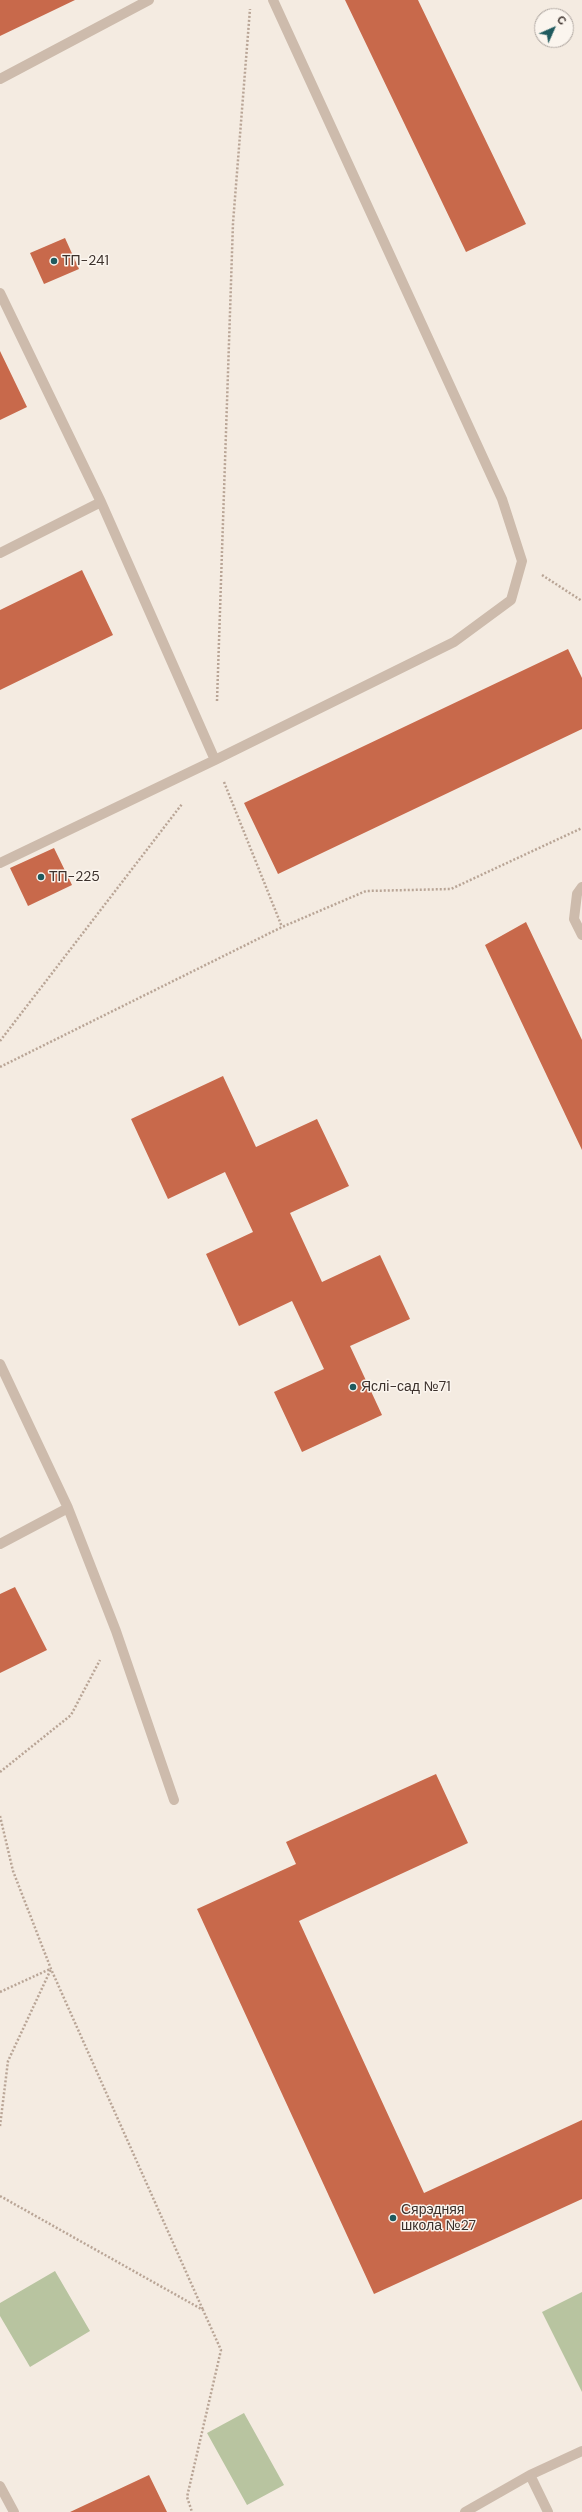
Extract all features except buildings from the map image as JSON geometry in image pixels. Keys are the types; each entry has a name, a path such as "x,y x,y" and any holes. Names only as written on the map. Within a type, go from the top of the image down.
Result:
{"lane":[{"path":"0,79 149,0"},
{"path":"0,863 215,760 454,642 511,600 522,561 502,499 273,0"},
{"path":"0,293 101,502 215,760"},
{"path":"0,553 101,502"},
{"path":"582,887 577,894 574,919 582,935"},
{"path":"0,1364 68,1508 116,1631 174,1800"},
{"path":"0,1544 68,1508"},
{"path":"465,2512 530,2475 582,2451"},
{"path":"530,2475 548,2512"},
{"path":"0,2486 14,2512"}],"path":[{"path":"217,705 233,223 250,8"},
{"path":"522,561 582,601"},
{"path":"215,760 282,927"},
{"path":"0,1041 186,798"},
{"path":"0,1067 282,927 366,891 451,889 582,828"},
{"path":"0,1772 71,1715 116,1631"},
{"path":"0,1816 13,1871 51,1969 221,2350 187,2497 192,2512"},
{"path":"0,1992 51,1969"},
{"path":"0,2126 8,2061 51,1969"},
{"path":"0,2196 203,2310"}],"green space":[{"path":"55,2271 90,2331 30,2367 0,2316 0,2303"},
{"path":"582,2292 582,2392 542,2312"},
{"path":"244,2413 284,2485 247,2505 207,2433"}],"place":[{"name":"ТП-241","path":"54,261"},
{"name":"ТП-225","path":"41,877"},
{"name":"Яслі-сад №71","path":"353,1387"},
{"name":"Сярэдняя школа №27","path":"393,2218"}]}
